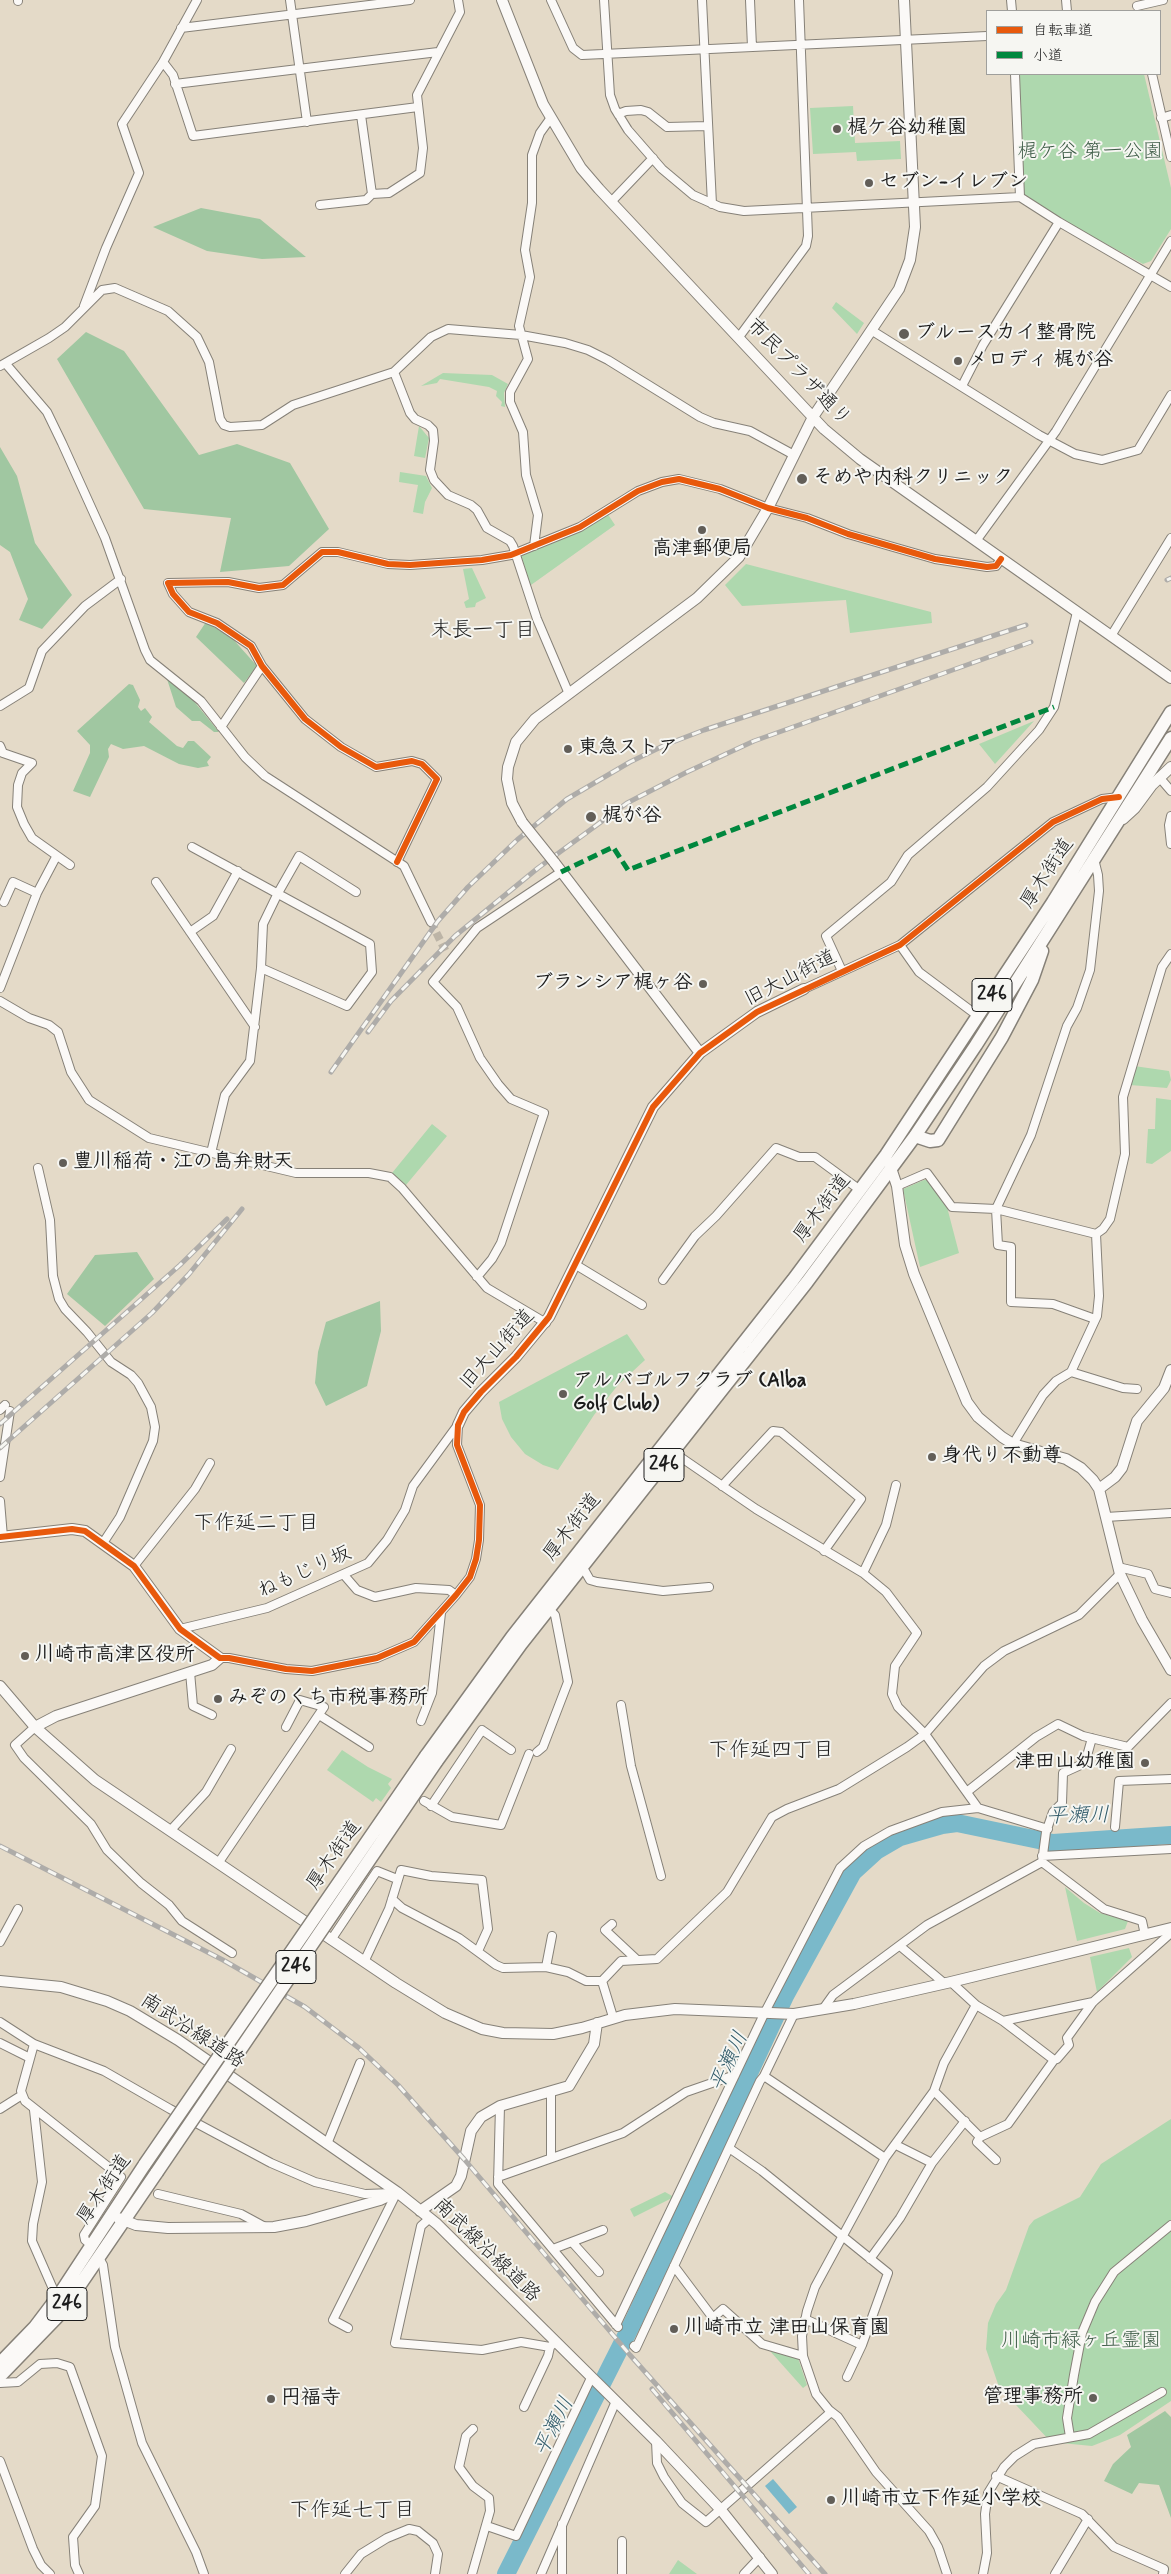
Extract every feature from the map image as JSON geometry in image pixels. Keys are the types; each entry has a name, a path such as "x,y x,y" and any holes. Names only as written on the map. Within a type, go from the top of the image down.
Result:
{"highway":[{"name":"厚木街道","path":"0,2363 35,2327 57,2298 145,2164 431,1759 807,1282 889,1161 978,1016 1119,797 1171,712"},
{"name":"厚木街道","path":"0,2376 60,2314 99,2258 512,1637 786,1288 860,1190 915,1136 1171,738"},
{"name":"246","path":"915,1136 930,1141 938,1140 1002,1037 1032,980 1049,930"}],"street":[{"path":"84,307 91,284 138,173 122,124 163,62 196,0"},
{"path":"290,0 307,122"},
{"path":"181,28 410,0"},
{"path":"320,205 366,200 372,194 389,193 420,173 423,148 417,95 460,12 458,0"},
{"name":"市民プラザ通り","path":"502,0 550,119 582,168 611,202 824,429 860,459 1171,678"},
{"path":"551,0 572,48 582,55 986,36"},
{"path":"604,0 610,95 618,114 653,158 678,185 693,195 712,204 744,211 1020,197 1059,222 1171,287"},
{"path":"702,0 712,204"},
{"path":"750,0 752,47"},
{"path":"739,337 806,246 807,207 799,0"},
{"path":"700,1053 522,822 508,790 510,755 525,729 721,578 751,540 813,417 899,289 905,277 913,243 914,202 904,0"},
{"path":"1137,6 1163,0"},
{"path":"175,84 299,67 438,52"},
{"path":"163,62 173,75 193,136 418,107"},
{"path":"1015,75 1020,197"},
{"path":"1152,75 1171,157"},
{"path":"618,114 626,111 640,110 648,112 667,127 708,126"},
{"path":"361,115 372,194"},
{"path":"1161,118 1171,115"},
{"path":"534,546 538,515 526,475 523,432 510,402 510,392 528,359 519,326 530,277 525,250 532,203 532,155 540,133 550,119"},
{"path":"611,202 653,158"},
{"path":"962,386 983,345 1059,222"},
{"path":"976,541 1049,441 1171,241"},
{"path":"431,922 404,866 265,776 245,757 200,700 150,660 144,650 121,579 97,521 47,412 3,365 65,328 102,290 115,288 168,311 180,319 198,337 205,349 220,418 224,425 230,427 262,425 293,405 394,372 430,336 448,328 521,335 565,343 588,350 608,360 700,417 714,423 750,431 794,454"},
{"path":"871,330 1049,441 1075,454 1102,460 1123,456 1138,450 1170,400"},
{"path":"394,372 410,413 415,419 428,424 433,430 434,441 430,470 434,480 448,495 471,505 477,510 487,528 510,541 537,619 569,694"},
{"path":"397,862 437,779 422,764 417,762 376,768 305,719 262,666 251,646 217,623 189,612 173,594 168,584 228,582 259,588 283,585 322,552 338,552 388,564 410,565 482,560 515,554 580,527 638,491 662,482 679,479 696,482 768,508 807,518 848,534 935,560 987,567 996,566 1001,558"},
{"path":"1112,636 1171,538"},
{"path":"0,706 29,688 42,651 85,606 121,579"},
{"path":"842,971 826,936 891,882 908,855 987,787 1039,730 1054,707 1077,612"},
{"path":"221,727 262,666"},
{"path":"0,746 3,753 31,761 22,773 18,784 17,808 32,838 56,857 70,865"},
{"path":"1116,825 1135,808 1159,777 1171,767"},
{"path":"1159,777 1171,791"},
{"name":"旧大山街道","path":"458,1425 464,1412 481,1392 546,1323 653,1107 700,1053 757,1012 900,945 1053,822 1102,799 1119,797"},
{"path":"1171,816 1169,825 1171,844"},
{"path":"192,847 370,944 372,972 347,1006 261,968"},
{"path":"211,1153 225,1095 250,1061 261,968 263,924 278,893 299,856 356,892"},
{"path":"0,988 37,893 56,857"},
{"path":"1094,859 1098,875 1098,891 1090,970 1077,1008 1067,1026 1031,1135 996,1209 998,1245 1011,1247 1011,1302 1053,1304 1095,1319"},
{"path":"190,932 213,916 238,871"},
{"path":"477,1276 492,1259 501,1243 544,1113 511,1099 480,1058 457,1007 433,982 477,928 561,872"},
{"path":"4,902 13,882 37,893"},
{"path":"156,882 255,1027"},
{"path":"900,945 919,972 978,1016"},
{"path":"446,952 450,961"},
{"path":"1013,1444 1043,1395 1056,1381 1071,1372 1099,1308 1096,1234 1110,1219 1125,1154 1123,1097 1162,967 1171,954"},
{"path":"0,1001 29,1018 49,1025 58,1032 71,1072 89,1100 149,1138 296,1173 370,1173 390,1177 402,1188 492,1292 546,1323"},
{"path":"0,1013 8,1007"},
{"path":"664,1280 695,1236 716,1216 776,1148 799,1157 815,1157 860,1190"},
{"path":"889,1161 897,1186 905,1245 924,1300 960,1390 978,1417 988,1427 1013,1444 1066,1459 1081,1468 1099,1489 1119,1571 1142,1620 1171,1670"},
{"path":"38,1168 50,1220 53,1276 59,1299 111,1362 131,1375 138,1383 151,1408 155,1427 153,1441 120,1518 104,1543"},
{"path":"897,1186 927,1173 952,1207 996,1209 1096,1234"},
{"path":"576,1265 642,1305"},
{"path":"1099,1489 1115,1477 1122,1468 1137,1420 1164,1388 1171,1370"},
{"path":"1071,1372 1123,1388 1137,1389"},
{"path":"0,1477 5,1408"},
{"path":"0,1501 2,1537 72,1529 85,1532 104,1543 134,1566 180,1629 220,1658 286,1669 312,1671 377,1658 414,1642 441,1613 470,1577 476,1559 480,1505 457,1445 458,1425"},
{"name":"ねもじり坂","path":"180,1629 267,1608 368,1563 387,1540 405,1510 413,1486 458,1425"},
{"path":"722,1486 773,1431 781,1432 861,1499 824,1551"},
{"path":"673,1452 722,1486 824,1551 863,1573 886,1592 917,1633 894,1666 892,1694 898,1707 925,1734 968,1791 978,1808"},
{"path":"134,1566 195,1489 210,1463"},
{"path":"863,1573 886,1525 896,1485"},
{"path":"1106,1517 1171,1513"},
{"path":"582,1566 590,1580 597,1582 663,1592 709,1587"},
{"path":"1119,1571 1148,1574 1155,1589 1171,1593"},
{"path":"392,1899 402,1908 478,1951 503,1968 546,1967 568,1972 586,1981 602,1981 621,1961 657,1959 727,1892 772,1817 861,1777 925,1734 984,1666 1004,1651 1079,1615 1119,1571"},
{"path":"344,1575 357,1590 375,1597 416,1588 449,1590 456,1595"},
{"path":"511,1750 482,1730 428,1804 452,1817 501,1825 533,1754 542,1747 568,1682 555,1615 549,1609"},
{"path":"421,1722 432,1693 441,1613"},
{"path":"220,1658 212,1664 190,1672 56,1716 35,1727 15,1745 24,1758 91,1824 107,1850 141,1883 169,1905 182,1921 232,1953"},
{"path":"190,1672 193,1706 212,1715"},
{"path":"0,1686 35,1727 95,1780 364,1962 445,2014 482,2029 511,2033 553,2034 613,2017 675,2009 792,2013 823,2009 948,1983 1171,1928"},
{"path":"218,1862 324,1707 300,1700 286,1728"},
{"path":"968,1791 1036,1737 1058,1724 1092,1738 1128,1747 1171,1703"},
{"path":"621,1705 630,1766 661,1876"},
{"path":"319,1714 369,1747"},
{"path":"1042,1857 1053,1812 1062,1803 1064,1773 1085,1763 1092,1738"},
{"path":"170,1831 206,1792 231,1748"},
{"path":"1115,1827 1119,1781 1171,1779"},
{"path":"500,2106 498,2184 618,2327 735,2074 840,1868 864,1846 902,1825 942,1812 978,1808 1047,1831"},
{"path":"823,2009 833,1996 927,1925 1042,1857 1171,1849"},
{"path":"1042,1857 1104,1909 1142,1921 1144,1935"},
{"path":"364,1962 392,1899 401,1870 431,1876 482,1880 488,1929 478,1951"},
{"path":"331,1940 377,1871 397,1879"},
{"path":"0,1942 18,1909"},
{"path":"612,1924 605,1930 636,1959"},
{"path":"996,2160 976,2142 980,2136 1008,2124 1054,2060 1069,2045 1067,2038 1092,2002 1171,1933"},
{"path":"546,1967 552,1936"},
{"path":"900,1946 976,2005 1003,2021 1054,2060"},
{"name":"南武沿線道路","path":"0,1981 61,1987 130,2011 178,2040 347,2158"},
{"path":"602,1981 613,2017"},
{"path":"1003,2021 1092,2002"},
{"path":"947,2574 938,2547 929,2531 876,2472 838,2417 831,2412 816,2394 803,2356 805,2319 815,2286 886,2158 934,2091 944,2063 976,2005"},
{"path":"634,2346 636,2348 792,2013"},
{"path":"0,2022 34,2044 104,2070 170,2109 272,2163 315,2182 365,2194 397,2192"},
{"path":"420,2211 456,2186 474,2124 489,2111 569,2086 594,2044 597,2023"},
{"path":"0,2044 30,2058"},
{"path":"34,2044 21,2091 22,2095 34,2110 121,2177 84,2235 85,2240 91,2245"},
{"path":"328,2144 360,2063"},
{"path":"498,2177 623,2133 686,2092 735,2074"},
{"path":"764,2076 886,2158"},
{"path":"934,2091 980,2136"},
{"path":"551,2092 551,2157"},
{"path":"0,2109 22,2095"},
{"path":"34,2110 42,2182 33,2224 32,2241 57,2298"},
{"path":"870,2259 900,2218 932,2163 965,2121"},
{"path":"896,2145 932,2163"},
{"path":"729,2148 762,2171 888,2273 862,2345 847,2377"},
{"name":"南武線沿線道路","path":"347,2158 397,2192 430,2218 552,2345 592,2379 656,2441 721,2510 772,2574"},
{"path":"111,2214 122,2221 136,2225 168,2228 267,2228 306,2221 380,2200 397,2192"},
{"path":"348,2328 333,2320 397,2192"},
{"path":"158,2194 241,2214 267,2228"},
{"path":"430,2218 422,2226 395,2343 482,2350 521,2342 552,2345 524,2407"},
{"path":"1070,2437 1067,2418 1074,2375 1082,2332 1095,2302 1114,2272 1171,2224"},
{"path":"553,2249 603,2230"},
{"path":"572,2242 599,2272"},
{"path":"99,2258 105,2272 115,2347 142,2443 196,2552 204,2574"},
{"path":"674,2266 713,2318 723,2309 762,2344 803,2356"},
{"path":"805,2319 862,2345"},
{"path":"0,2382 18,2382 40,2364 57,2363 70,2367 102,2456 95,2506 92,2513 73,2537 75,2565 79,2574"},
{"path":"487,2526 516,2536 592,2379"},
{"path":"983,2574 987,2553 985,2514 988,2493 996,2476 1015,2456 1034,2444 1099,2430 1162,2392"},
{"path":"541,2574 614,2400"},
{"path":"656,2441 657,2463 682,2503 706,2522 831,2412"},
{"path":"472,2574 487,2526 489,2498 473,2486 459,2468 466,2436 473,2429"},
{"path":"0,2461 33,2549 41,2565 50,2574"},
{"path":"996,2476 1088,2518 1114,2547 1164,2569 1163,2574"},
{"path":"1055,2574 1088,2518"},
{"path":"562,2574 563,2520"},
{"path":"345,2574 361,2554 387,2538 409,2529 418,2531 433,2543 438,2554 435,2574"},
{"path":"622,2541 622,2574"},
{"path":"744,2574 760,2557"}],"green space":[{"name":"梶ケ谷 第一公園","path":"1018,75 1144,75 1171,188 1171,229 1151,261 1143,264 1020,197"},
{"path":"853,106 855,143 900,141 901,159 857,161 856,152 813,154 810,108"},
{"path":"201,208 260,219 306,257 262,259 207,251 153,227"},
{"path":"836,302 864,323 857,334 832,308"},
{"path":"86,332 124,351 199,455 237,444 290,463 329,529 289,566 220,572 231,518 144,509 57,359"},
{"path":"443,373 492,375 508,384 504,393 505,407 501,406 502,402 496,396 497,391 489,387 440,379 437,383 421,386"},
{"path":"419,426 429,438 425,458 414,456"},
{"path":"0,447 17,476 35,543 72,595 42,629 19,620 28,599 10,552 0,545"},
{"path":"400,472 426,476 432,488 425,502 423,514 413,512 418,485 399,482"},
{"path":"607,513 615,525 531,585 519,557 577,531"},
{"path":"746,564 931,612 932,623 850,633 846,600 742,606 725,585"},
{"path":"472,568 486,598 476,603 475,607 466,608 464,602 469,599 463,569"},
{"path":"206,622 232,638 257,666 244,683 196,637"},
{"path":"167,679 193,700 219,732 214,732 200,721 192,721 176,707"},
{"path":"129,684 133,685 140,700 138,707 141,711 145,708 152,717 149,722 177,746 183,748 188,741 194,741 211,757 207,762 209,766 198,768 179,764 144,746 123,749 111,744 108,749 109,757 90,797 73,791 90,753 90,745 77,731"},
{"path":"1034,721 995,764 979,744"},
{"path":"1134,1066 1169,1071 1171,1080 1167,1088 1130,1085"},
{"path":"1156,1098 1171,1100 1171,1151 1152,1164 1146,1163 1148,1129 1155,1129"},
{"path":"432,1124 447,1136 406,1185 392,1173"},
{"path":"928,1180 947,1207 959,1253 920,1267 903,1189"},
{"path":"137,1252 154,1279 105,1326 67,1294 95,1255"},
{"path":"380,1301 381,1331 367,1386 326,1406 315,1383 318,1352 326,1322"},
{"name":"アルバゴルフクラブ (Alba Golf Club)","path":"627,1334 645,1360 618,1385 594,1415 558,1470 543,1465 525,1454 511,1437 502,1419 499,1402"},
{"path":"342,1750 368,1767 392,1779 388,1784 391,1788 381,1802 376,1798 373,1802 327,1770"},
{"path":"1065,1887 1084,1903 1100,1913 1128,1921 1125,1929 1077,1941"},
{"path":"1129,1948 1132,1957 1097,1992 1090,1957"},
{"name":"川崎市緑ヶ丘霊園","path":"1171,2119 1171,2401 1120,2435 1092,2446 1051,2442 999,2387 986,2349 988,2323 996,2304 1006,2290 1029,2226 1034,2220 1080,2197 1101,2164"},
{"path":"665,2192 674,2197 634,2217 630,2209"},
{"path":"770,2351 798,2358 807,2385 803,2388"},
{"path":"1165,2411 1171,2417 1171,2518 1159,2485 1139,2483 1132,2494 1104,2481 1113,2464 1131,2447 1127,2435"},
{"path":"678,2560 697,2574 669,2574"}],"water":[{"path":"773,2479 797,2507 789,2514 765,2486"}],"waterway":[{"name":"平瀬川","path":"506,2574 634,2320 785,1996 853,1872 876,1851 900,1837 942,1825 957,1823 1053,1843 1171,1835"}],"tunnel":[{"path":"431,922 446,952"}],"railway":[{"path":"1167,580 1171,578"},
{"path":"331,1072 438,921 468,887 517,840 567,799 630,762 665,745 704,730 1026,625"},
{"path":"368,1032 391,1001 455,936 538,868 627,803 687,772 754,741 1031,642"},
{"path":"0,1448 152,1313 189,1274 242,1209"},
{"path":"0,1424 180,1265 227,1219"},
{"path":"0,1846 223,1960 305,2007 359,2048 398,2085 464,2159 630,2355 825,2574"},
{"path":"652,2389 809,2574"}],"marked path":[{"path":"561,872 613,847 628,870 1054,707"}],"cycle path":[{"path":"397,862 437,779 422,764 412,761 376,767 341,747 305,719 262,666 251,646 217,623 189,612 173,594 168,583 228,582 259,588 283,585 322,552 338,552 388,564 410,565 482,560 511,555 580,527 638,491 662,482 679,479 720,489 768,508 807,518 848,534 935,559 987,567 996,566 1001,559"},
{"path":"0,1537 72,1529 85,1531 134,1566 180,1629 220,1658 286,1669 312,1671 377,1658 414,1642 470,1577 476,1559 479,1540 480,1505 457,1445 458,1425 464,1412 516,1357 549,1317 653,1107 700,1053 757,1012 900,945 1053,822 1102,799 1119,797"}],"place":[{"name":"梶ケ谷幼稚園","path":"837,129"},
{"name":"セブン-イレブン","path":"869,183"},
{"name":"ブルースカイ整骨院","path":"904,334"},
{"name":"メロディ 梶が谷","path":"958,361"},
{"name":"そめや内科クリニック","path":"802,479"},
{"name":"高津郵便局","path":"702,530"},
{"name":"東急ストア","path":"568,749"},
{"name":"梶が谷","path":"591,817"},
{"name":"ブランシア梶ヶ谷","path":"703,984"},
{"name":"豊川稲荷・江の島弁財天","path":"63,1163"},
{"name":"アルバゴルフクラブ (Alba Golf Club)","path":"563,1394"},
{"name":"身代り不動尊","path":"932,1457"},
{"name":"川崎市高津区役所","path":"25,1656"},
{"name":"みぞのくち市税事務所","path":"218,1699"},
{"name":"津田山幼稚園","path":"1145,1763"},
{"name":"川崎市立 津田山保育園","path":"674,2329"},
{"name":"管理事務所","path":"1093,2398"},
{"name":"円福寺","path":"271,2399"},
{"name":"川崎市立下作延小学校","path":"831,2500"}],"district":[{"name":"末長一丁目","path":"483,632"},
{"name":"下作延二丁目","path":"256,1525"},
{"name":"下作延四丁目","path":"771,1752"},
{"name":"下作延七丁目","path":"352,2512"}]}
